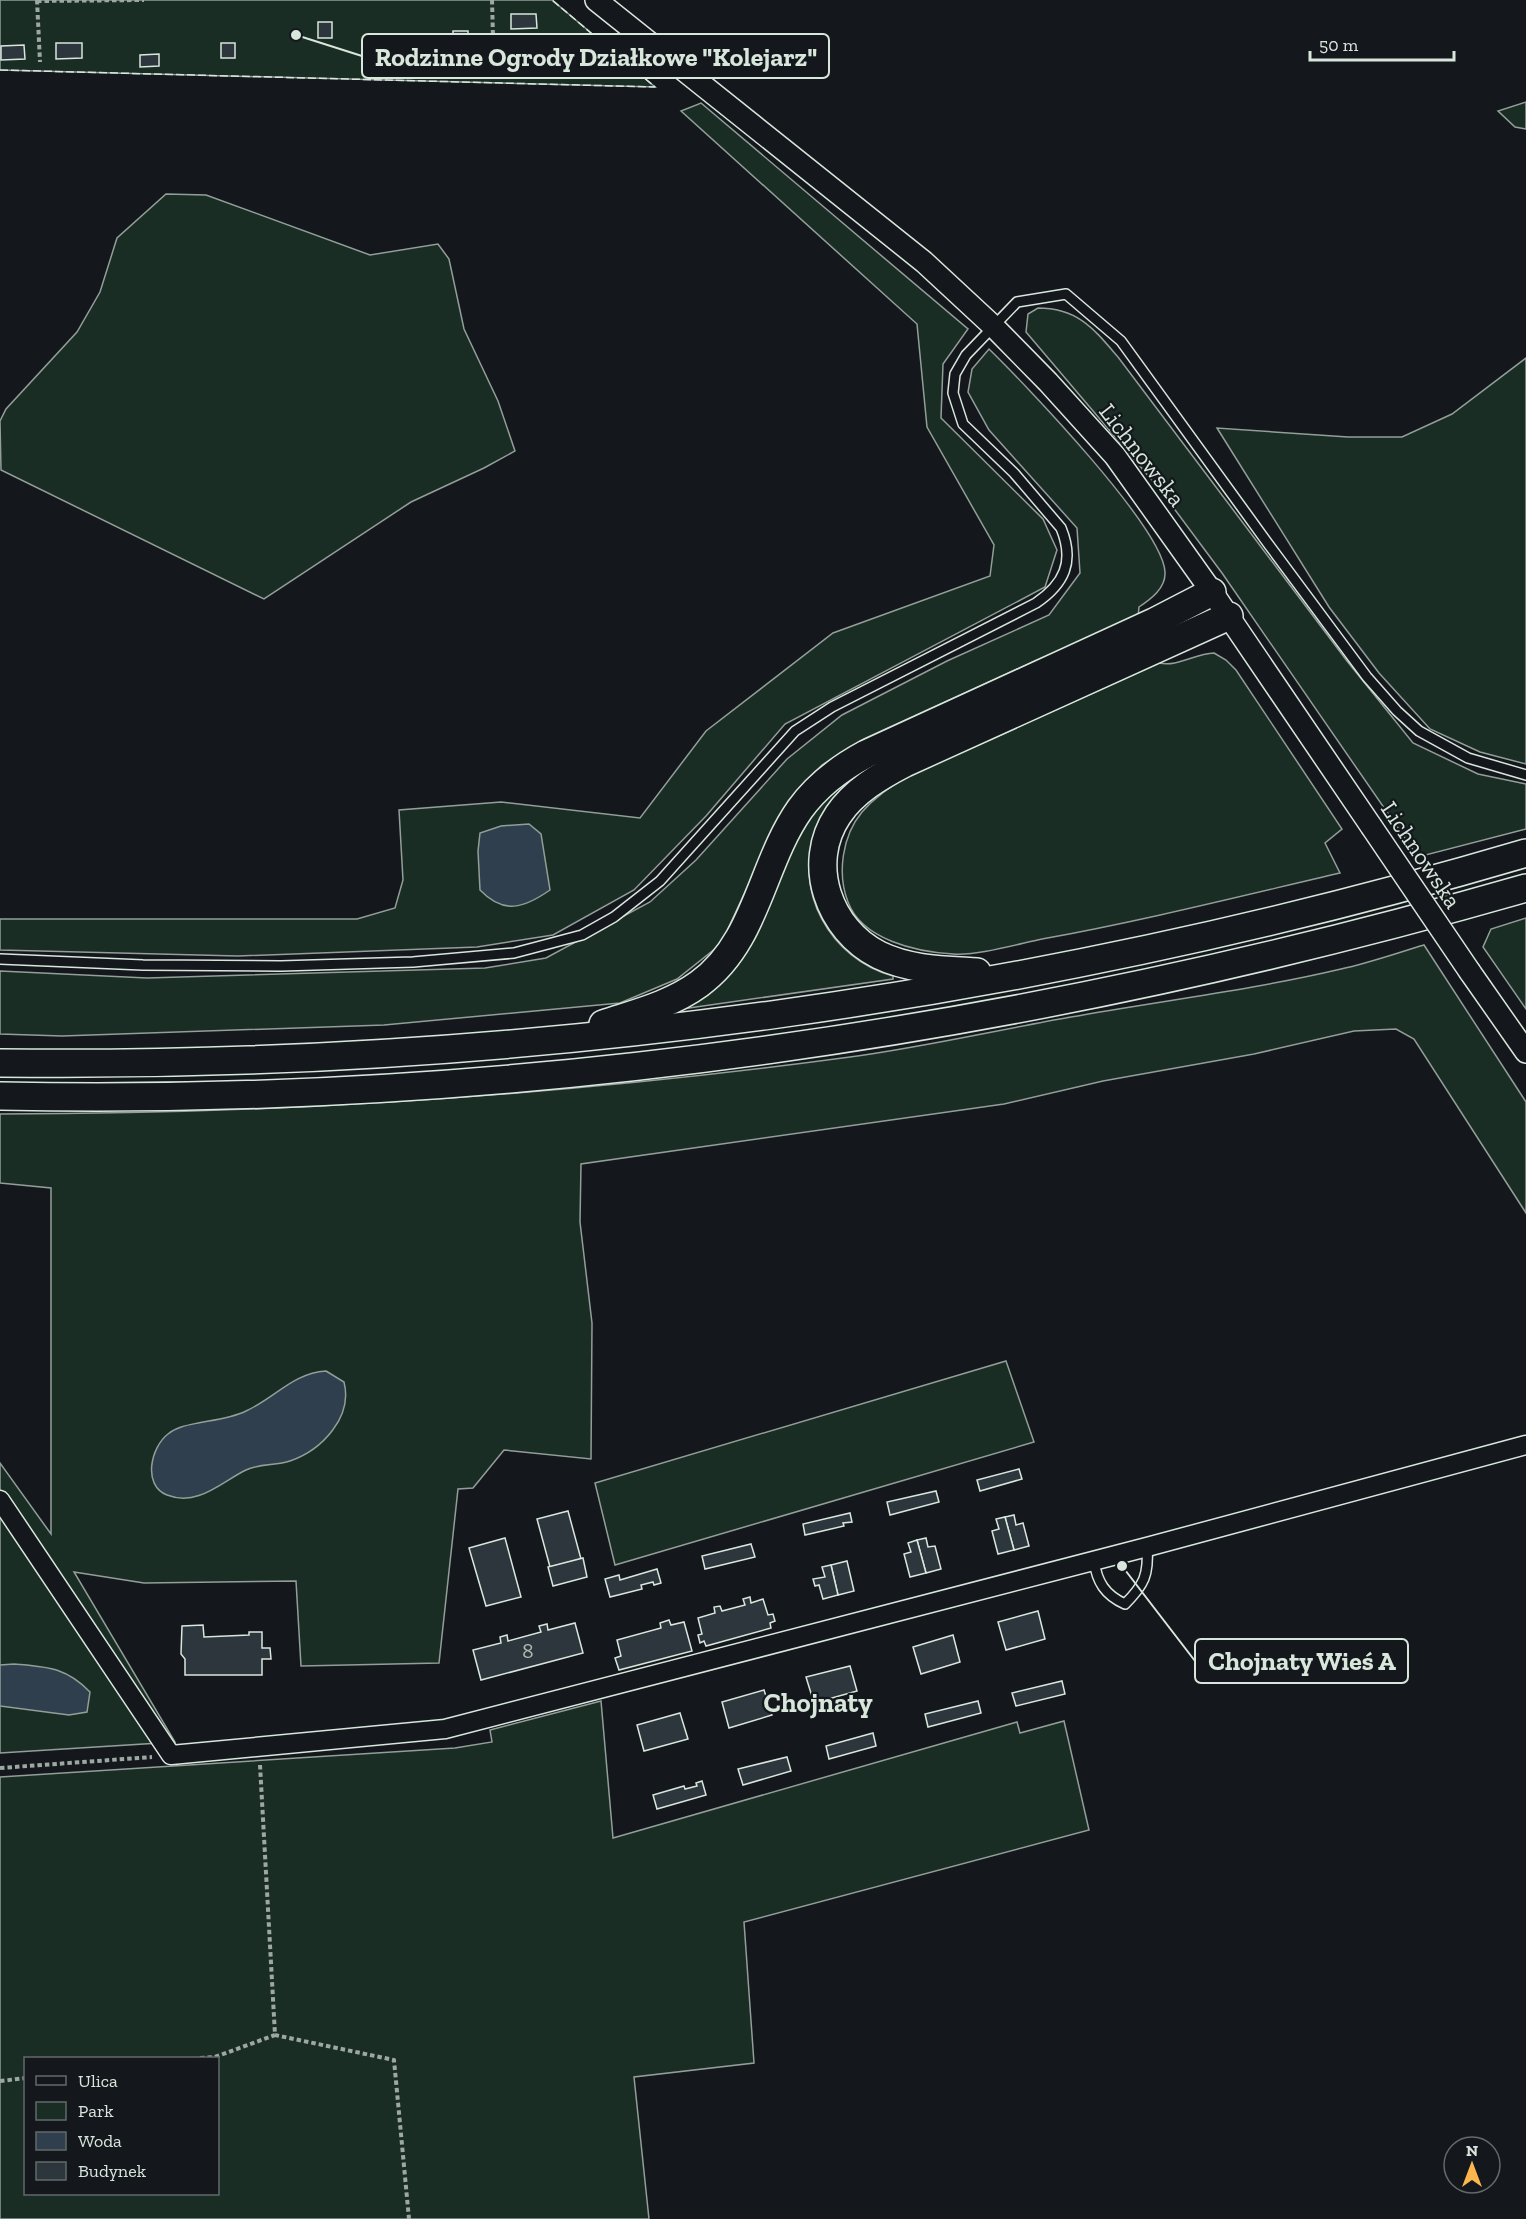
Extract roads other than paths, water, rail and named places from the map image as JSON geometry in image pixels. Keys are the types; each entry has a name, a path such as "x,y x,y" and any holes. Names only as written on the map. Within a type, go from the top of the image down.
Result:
{"main road":[{"path":"555,1040 670,1001 710,975 727,957 744,931 784,835 796,815 818,788 848,764 1154,622 1212,592"},
{"path":"1020,975 924,968 889,959 862,945 845,929 829,902 824,879 825,846 837,817 860,791 905,763 1229,616"},
{"path":"0,1063 268,1059 555,1040 763,1016 1020,975 1255,925 1526,853"},
{"path":"0,1096 126,1096 384,1087 581,1071 773,1048 961,1019 1137,986 1322,943 1526,888"}],"street":[{"name":"Lichnowska","path":"596,0 924,262 993,326 1115,456 1229,616 1526,1052"},
{"path":"0,1500 171,1755 445,1729 1094,1561 1526,1445"}],"lane":[{"path":"0,959 142,965 281,966 456,959 514,953 547,946 582,935 614,917 660,880 795,731 832,707 1036,603 1056,588 1064,576 1066,559 1065,539 1061,528 1014,472 963,424 953,393 955,374 966,355 1017,302 1066,294 1121,341 1290,574 1367,676 1397,711 1419,731 1468,758 1526,776"},
{"path":"1094,1561 1098,1579 1109,1596 1125,1604 1142,1588 1148,1563 1147,1547"}],"water":[{"path":"529,824 541,834 550,890 523,905 506,906 497,903 480,890 478,851 480,833 501,826"},
{"path":"326,1371 344,1382 346,1395 344,1408 332,1430 313,1449 290,1461 251,1468 199,1496 178,1498 167,1495 154,1483 152,1466 154,1456 162,1440 171,1432 178,1428 241,1413 304,1376"},
{"path":"14,1664 55,1670 73,1678 90,1692 87,1712 69,1715 0,1706 0,1665"}],"place":[{"name":"Rodzinne Ogrody Działkowe \"Kolejarz\"","path":"296,35"},
{"name":"Chojnaty Wieś A","path":"1122,1566"}],"district":[{"name":"Chojnaty","path":"818,1703"}]}
